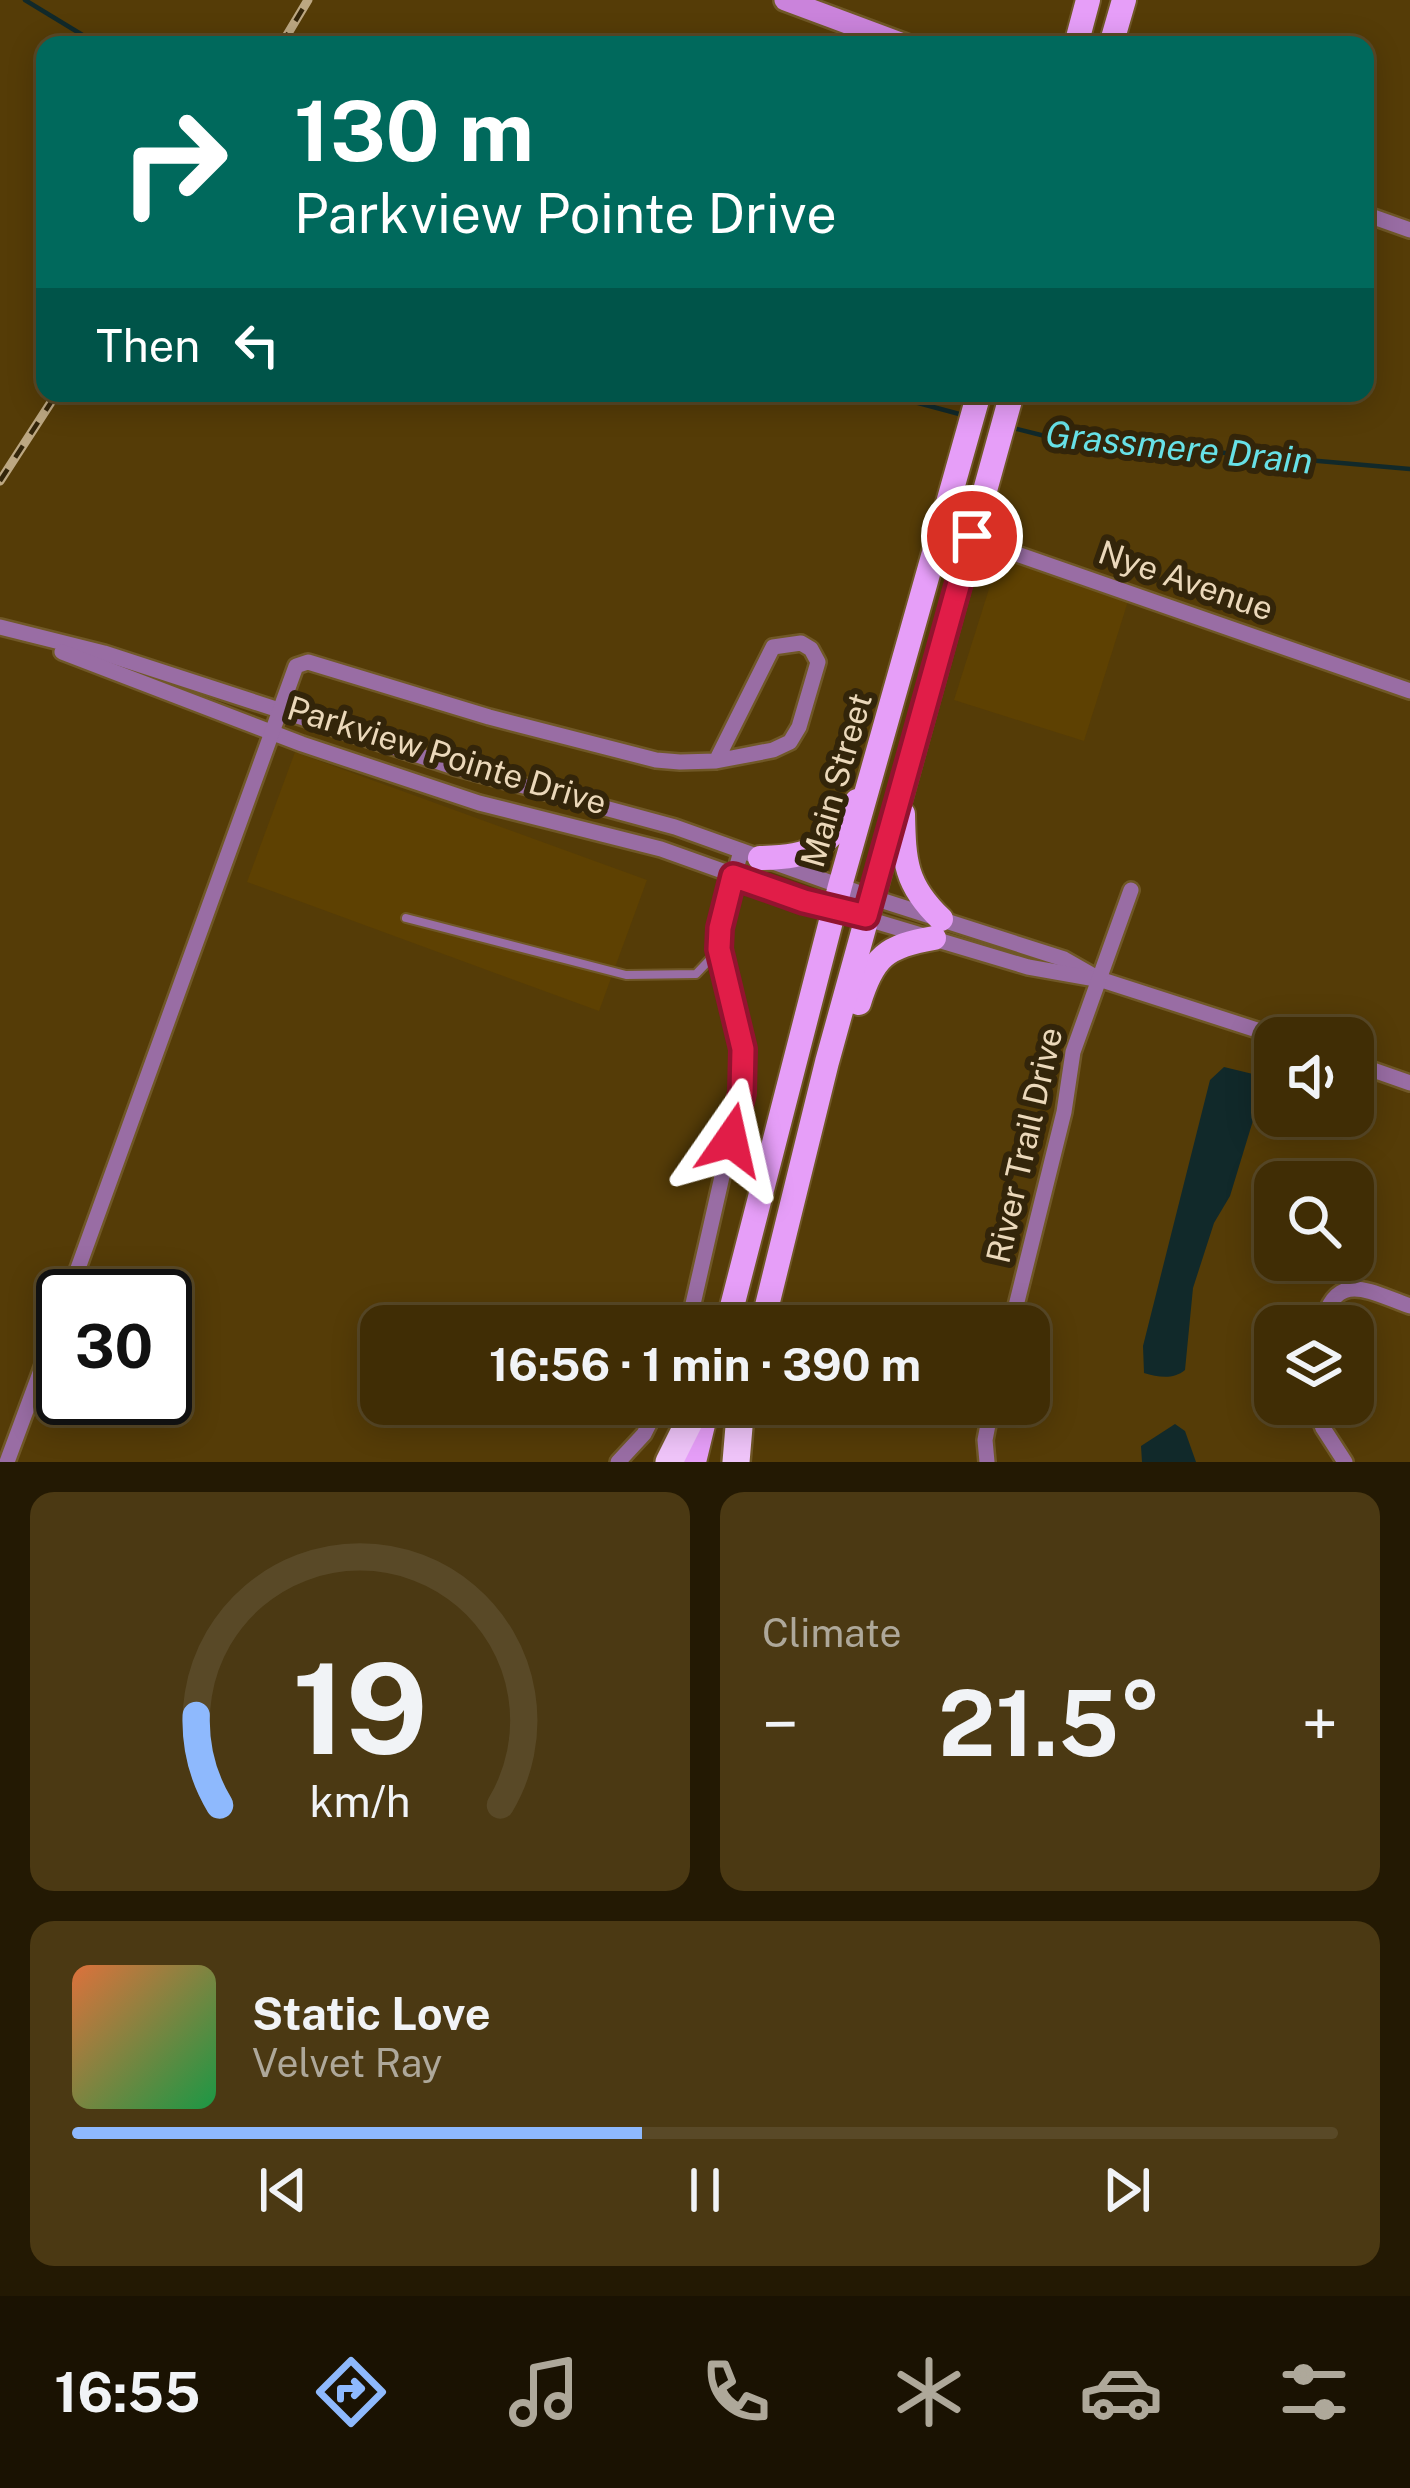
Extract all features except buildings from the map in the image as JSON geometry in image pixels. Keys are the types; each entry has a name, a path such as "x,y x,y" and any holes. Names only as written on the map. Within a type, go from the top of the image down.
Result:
{"highway":[{"path":"669,1462 688,1425"},
{"path":"732,1462 738,1425"}],"main road":[{"path":"1078,36 1088,0"},
{"path":"1114,36 1124,0"},
{"name":"Main Street","path":"732,1305 837,897 977,402"},
{"name":"Main Street","path":"767,1305 827,1062 1010,402"},
{"path":"750,854 800,856 824,845 869,784"},
{"path":"827,1062 849,1036 868,974 877,960 937,928 909,877 902,788"},
{"path":"694,1462 703,1425"}],"street":[{"path":"785,0 882,36"},
{"path":"1374,217 1410,230"},
{"name":"Nye Avenue","path":"942,528 1410,691"},
{"name":"Parkview Pointe Drive","path":"8,630 104,653 454,767 675,827 750,854 837,897"},
{"name":"Parkview Pointe Drive","path":"8,630 272,734 479,802 661,849 733,876 869,906"},
{"path":"78,1269 296,666 308,662 489,717 656,760 716,761 790,742 818,662 812,649 802,643 772,647 716,761"},
{"path":"693,1305 742,1093 741,1031 719,949 733,876 750,854"},
{"name":"River Trail Drive","path":"1016,1305 1064,1112 1073,1052 1131,890"},
{"path":"869,906 1054,974 1099,979 1254,1029"},
{"path":"1374,1070 1410,1083"},
{"path":"1329,1305 1341,1291 1365,1289 1410,1306"},
{"path":"7,1462 36,1384"},
{"path":"618,1462 648,1425"},
{"path":"987,1462 988,1425"},
{"path":"1322,1425 1345,1462"}],"lane":[{"path":"406,918 626,975 696,974 719,949"}],"shaded area":[{"path":"1000,554 1130,595 1084,741 954,700"},
{"path":"295,752 647,880 599,1011 247,882"}],"water":[{"path":"1224,1067 1254,1074 1254,1117 1230,1196 1214,1223 1193,1288 1185,1370 1170,1376 1144,1373 1143,1346 1210,1080"},
{"path":"1175,1424 1185,1431 1196,1462 1142,1462 1141,1446"}],"waterway":[{"name":"Grassmere Drain","path":"25,0 84,36"},
{"name":"Grassmere Drain","path":"915,402 963,415"},
{"name":"Grassmere Drain","path":"1009,427 1053,438 1410,469"}],"railway":[{"path":"286,36 308,0"},
{"path":"0,481 51,402"}],"route":[{"path":"731,1140 744,1064 741,1031 719,949 733,876 866,916 972,536"}]}
